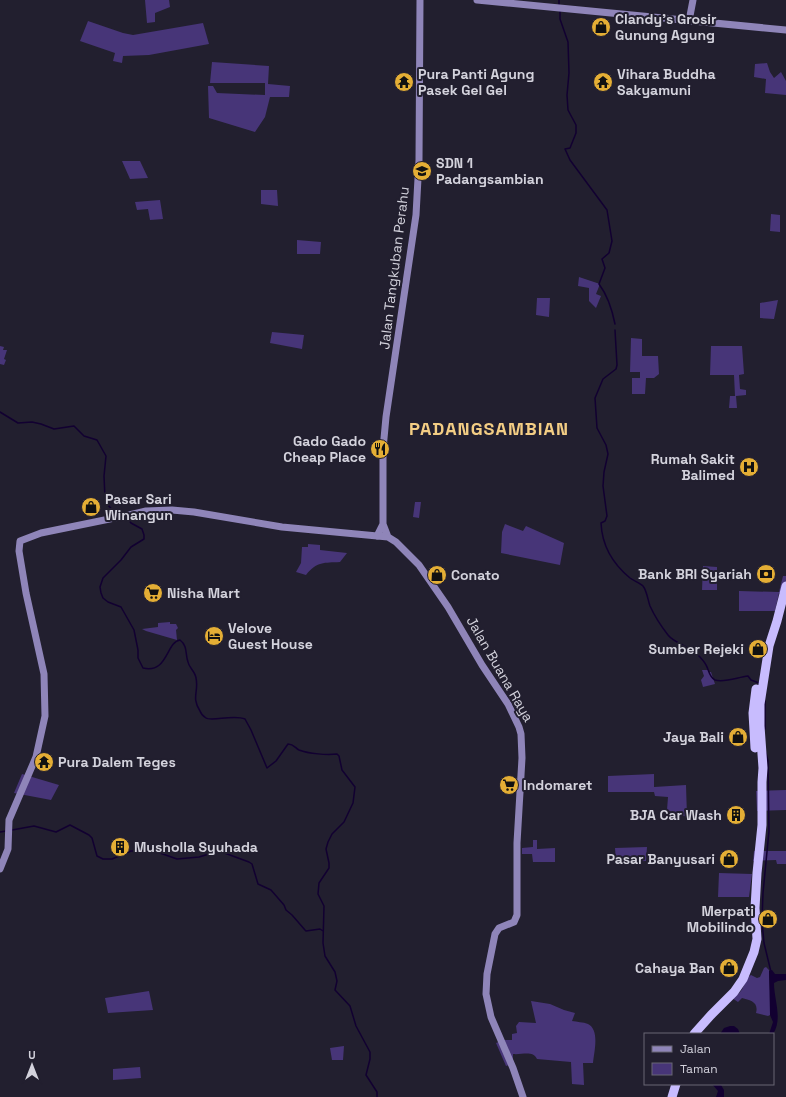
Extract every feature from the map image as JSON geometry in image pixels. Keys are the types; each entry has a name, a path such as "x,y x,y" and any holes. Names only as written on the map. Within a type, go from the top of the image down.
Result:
{"highway":[{"path":"695,1033 734,992 743,979 754,952 756,939 755,908 757,873 762,825 762,782 759,774 756,754 753,704 763,658 769,646 777,621 786,586"},
{"path":"672,1097 676,1085"}],"street":[{"name":"Jalan Tangkuban Perahu","path":"377,536 383,524 382,483 384,434 416,214 419,160 420,0"},
{"path":"477,0 786,30"},
{"path":"689,21 693,0"},
{"path":"0,869 8,848 8,831 12,811 36,757 45,716 44,674 26,593 19,551 19,542 23,538 41,532 124,516 146,512 172,510 194,512 282,527 388,536"},
{"name":"Jalan Buana Raya","path":"383,524 388,536 409,554 432,582 463,631 482,666 508,704 520,727 521,780 517,850 517,915 514,922 499,928 495,934 487,974 486,994 491,1016 513,1068 522,1097"}],"green space":[{"path":"145,0 169,0 170,7 155,13 155,22 147,23"},
{"path":"88,21 133,35 203,23 209,44 149,55 123,56 122,63 113,61 115,53 80,41"},
{"path":"212,62 269,66 268,84 290,86 289,97 270,97 265,117 255,132 209,118 208,86 213,86 217,93 265,95 265,83 210,83"},
{"path":"767,63 774,78 781,72 786,81 786,95 765,93 766,79 754,77 755,64"},
{"path":"122,161 140,161 148,178 130,179"},
{"path":"261,190 277,190 278,206 261,204"},
{"path":"160,200 163,219 150,220 148,209 137,210 135,202"},
{"path":"771,214 780,215 780,232 770,231"},
{"path":"297,240 321,242 320,254 297,254"},
{"path":"579,277 600,284 596,294 601,296 596,308 589,301 589,288 578,286"},
{"path":"537,298 550,298 549,317 536,315"},
{"path":"778,300 774,319 760,318 760,303"},
{"path":"272,332 304,335 302,349 270,343"},
{"path":"631,338 642,339 642,356 658,356 659,374 654,378 646,378 645,394 632,394 632,378 640,378 640,372 630,372"},
{"path":"0,346 4,347 3,350 7,350 4,365 0,364"},
{"path":"711,346 742,346 744,374 739,375 740,389 746,390 746,395 736,396 737,408 729,408 730,396 735,396 734,375 710,375"},
{"path":"415,502 421,502 419,518 413,517"},
{"path":"505,524 523,531 526,526 564,543 560,565 501,553 502,532"},
{"path":"308,544 320,545 320,550 347,553 340,562 317,565 306,575 296,572 301,563 302,547 308,547"},
{"path":"703,566 717,567 717,590 702,590"},
{"path":"783,576 786,576 786,593 779,593 775,611 739,611 739,591 779,592"},
{"path":"170,622 170,624 176,624 178,628 176,630 177,640 142,629 158,627 158,623"},
{"path":"702,670 708,670 708,672 711,672 715,684 703,687 701,680 704,676"},
{"path":"22,774 59,785 51,800 14,793"},
{"path":"654,774 654,787 686,785 687,817 667,810 668,797 655,796 654,792 608,792 608,776"},
{"path":"786,790 786,810 757,811 756,791"},
{"path":"533,840 537,840 537,849 555,848 555,862 533,862 532,854 522,854 522,848 533,847"},
{"path":"647,847 646,861 616,862 615,848"},
{"path":"754,851 786,851 786,864 777,864 776,860 753,861"},
{"path":"719,873 752,874 749,897 718,897"},
{"path":"766,967 769,970 771,1011 770,1015 768,1016 756,1013 756,1006 751,1001 742,998 738,1002 732,998 742,990 746,981 751,975 757,978 760,977 764,968"},
{"path":"149,991 153,1010 108,1013 105,998"},
{"path":"531,1001 550,1004 575,1013 572,1021 586,1023 592,1027 595,1036 593,1063 583,1063 584,1085 572,1084 571,1062 537,1059 535,1056 530,1054 513,1054 513,1064 506,1066 496,1043 503,1040 512,1040 512,1034 517,1033 516,1026 519,1022 536,1023"},
{"path":"344,1046 343,1060 332,1060 330,1048"},
{"path":"140,1067 141,1078 113,1080 113,1069"}],"shaded area":[{"path":"772,970 775,974 786,974 786,980 774,983 778,1016 774,1033 769,1033 773,1022 770,1015 769,971"},
{"path":"734,1026 738,1029 740,1033 721,1033 724,1028"},
{"path":"713,1085 721,1085 724,1090 724,1097 716,1097 718,1091"}],"waterway":[{"path":"559,0 559,6"},
{"path":"560,10 560,19 568,42 568,110 576,125 576,133 570,148 565,149 570,160 607,210 612,241 609,253 602,259 605,268 599,284 605,293 615,324"},
{"path":"615,330 616,369 603,379 595,398 597,428 606,445 608,454 603,486 607,516 605,521 601,523 606,547 618,567 630,578 643,586 652,610 668,635 698,655 713,679 723,681 748,676 751,680 759,683"},
{"path":"0,412 18,423 32,422 54,429 74,426 84,436 97,440 106,456 104,476 105,498 108,505 115,513 122,513"},
{"path":"128,518 131,523 142,529 144,539 131,547 121,560 103,578 100,587 103,598 108,602 121,607 134,630 138,658 143,668 151,669 157,666 166,657 175,642 180,640 183,642 185,647 187,659 197,683 197,706 206,718 213,719 235,717 245,719 267,768 276,761 288,744 293,745 299,750 308,752 337,754 339,756 342,770 355,787 353,803 344,822 332,834 328,842 326,849 329,868 319,883 318,894 324,906 323,943 325,956 335,972 337,981 335,990 350,1006 356,1026 370,1052 366,1075 377,1092 377,1097"},
{"path":"765,701 765,729"},
{"path":"766,753 768,761 769,831 762,921 764,943 771,972"},
{"path":"12,830 34,826 56,832 70,825 92,838 97,856 103,859 112,859 131,851 149,851 177,859 199,857 219,851 252,864 258,884 271,890 284,905 286,910 306,931 320,929 323,931"},
{"path":"0,832 6,831"}],"place":[{"name":"Clandy's Grosir Gunung Agung","path":"601,27"},
{"name":"Pura Panti Agung Pasek Gel Gel","path":"404,82"},
{"name":"Vihara Buddha Sakyamuni","path":"603,82"},
{"name":"SDN 1 Padangsambian","path":"422,171"},
{"name":"Gado Gado Cheap Place","path":"380,449"},
{"name":"Rumah Sakit Balimed","path":"749,467"},
{"name":"Pasar Sari Winangun","path":"91,507"},
{"name":"Bank BRI Syariah","path":"766,574"},
{"name":"Conato","path":"437,575"},
{"name":"Nisha Mart","path":"153,593"},
{"name":"Velove Guest House","path":"214,636"},
{"name":"Sumber Rejeki","path":"758,649"},
{"name":"Jaya Bali","path":"738,737"},
{"name":"Pura Dalem Teges","path":"44,762"},
{"name":"Indomaret","path":"509,785"},
{"name":"BJA Car Wash","path":"736,815"},
{"name":"Musholla Syuhada","path":"120,847"},
{"name":"Pasar Banyusari","path":"729,859"},
{"name":"Merpati Mobilindo","path":"768,919"},
{"name":"Cahaya Ban","path":"729,968"}],"district":[{"name":"PADANGSAMBIAN","path":"489,429"}]}
